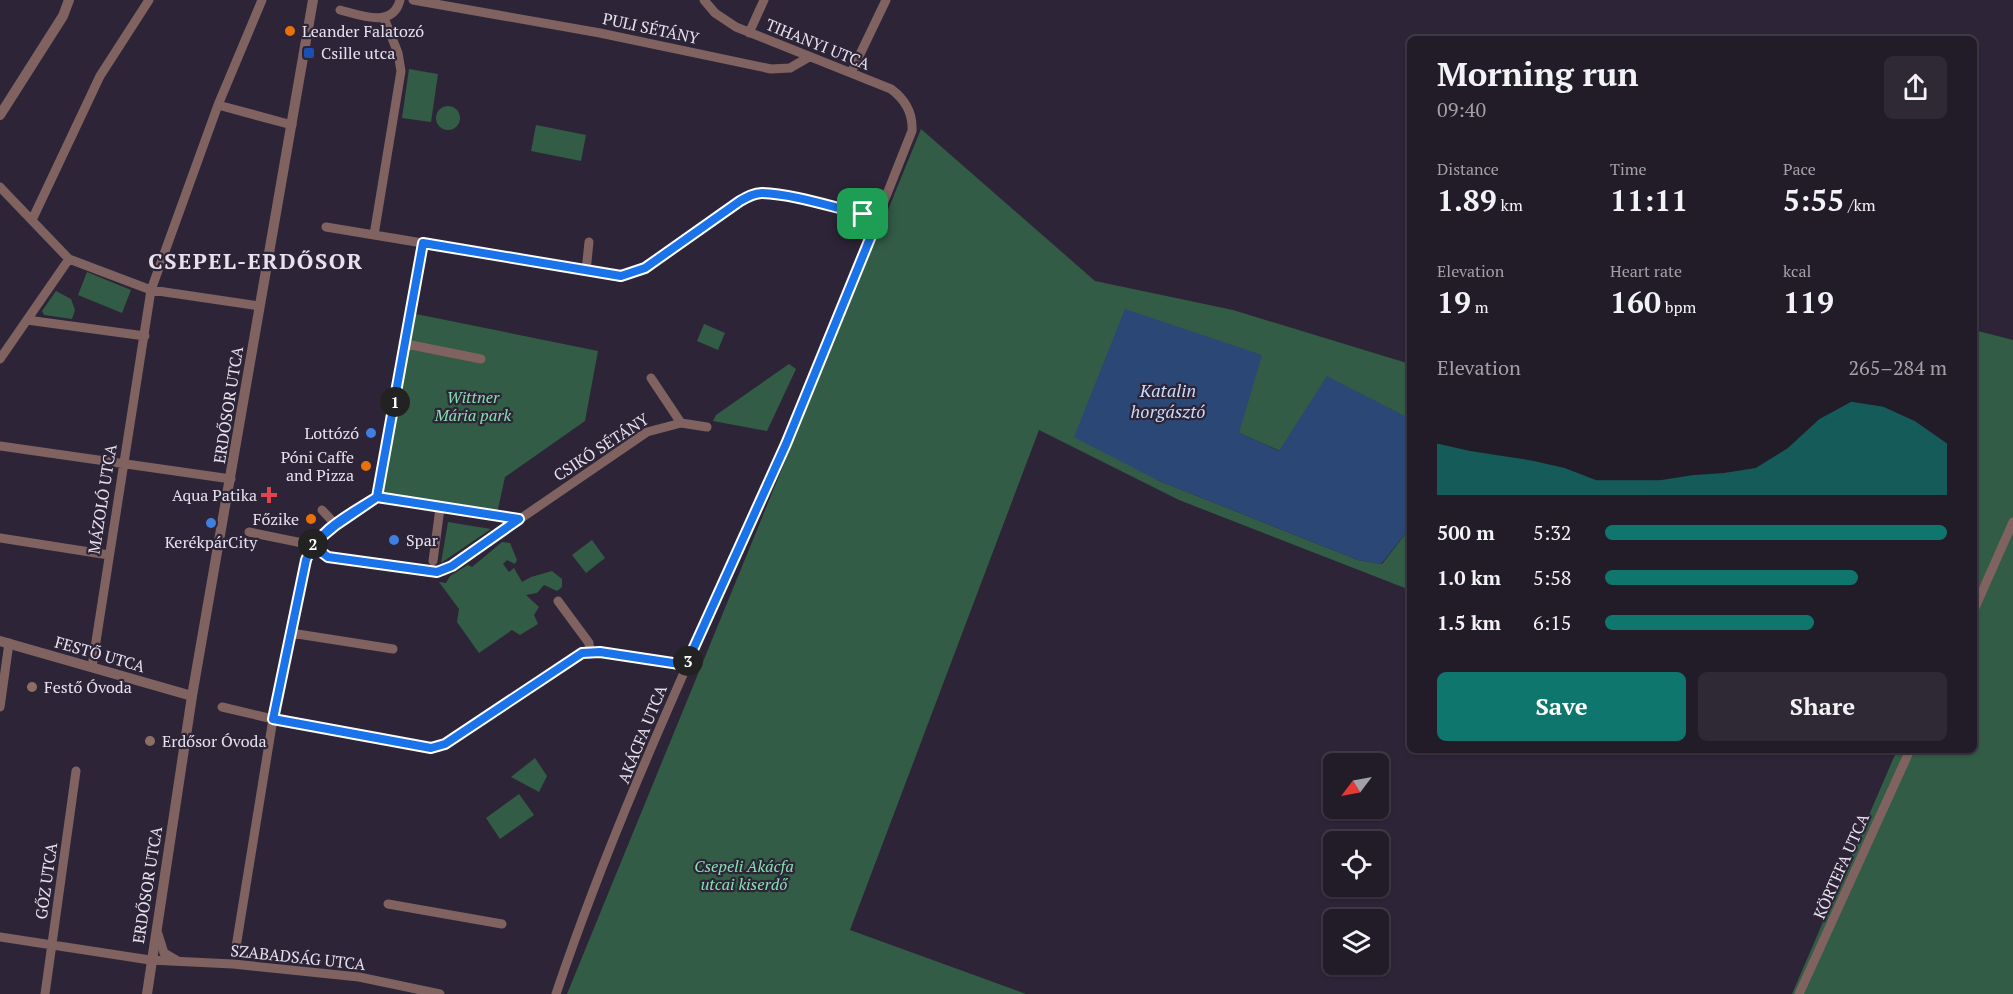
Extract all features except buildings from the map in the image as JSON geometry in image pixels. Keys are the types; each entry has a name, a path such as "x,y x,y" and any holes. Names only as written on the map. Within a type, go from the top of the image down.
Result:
{"street":[{"path":"0,115 63,16 69,0"},
{"path":"32,220 100,76 149,0"},
{"path":"151,290 218,105 262,0"},
{"name":"ERDŐSOR UTCA","path":"147,994 150,960 192,696 313,0"},
{"path":"340,10 384,18 393,13 399,0"},
{"name":"PULI SÉTÁNY","path":"412,0 600,33 771,69 790,68 809,57"},
{"name":"TIHANYI UTCA","path":"704,0 725,20 749,33 898,94 910,111 912,122"},
{"path":"749,33 764,0"},
{"path":"851,73 886,0"},
{"path":"374,235 401,71 398,53 384,18"},
{"path":"218,105 291,125"},
{"name":"AKÁCFA UTCA","path":"556,994 599,876 686,665 786,444 878,219 912,132 912,122"},
{"path":"0,187 69,259 151,290 259,306"},
{"path":"326,227 621,276 645,268 740,201 762,193 878,219"},
{"path":"586,271 589,242"},
{"path":"377,497 423,243"},
{"path":"0,359 69,259"},
{"name":"MÁZOLÓ UTCA","path":"92,667 151,290"},
{"path":"27,320 145,336"},
{"path":"405,344 482,359"},
{"path":"651,378 681,423"},
{"name":"CSIKÓ SÉTÁNY","path":"249,532 312,545 328,557 437,572 452,566 647,432 681,423 707,427"},
{"path":"0,446 231,479"},
{"path":"312,545 336,525 377,497 519,519"},
{"path":"433,561 440,508"},
{"path":"322,510 336,525"},
{"path":"1977,603 2013,522"},
{"path":"0,538 109,555"},
{"name":"SZABADSÁG UTCA","path":"236,947 273,719 306,560 312,545"},
{"path":"558,601 589,643 590,652"},
{"path":"291,633 393,650"},
{"path":"0,707 5,642"},
{"name":"FESTŐ UTCA","path":"5,642 192,696"},
{"path":"222,707 273,719 425,747 437,747 573,657 590,652 686,665"},
{"name":"KÖRTEFA UTCA","path":"1799,994 1909,753"},
{"name":"GŐZ UTCA","path":"45,994 76,771"},
{"path":"388,904 502,924"},
{"path":"156,923 161,949 170,957 181,962"},
{"name":"SZABADSÁG UTCA","path":"0,937 150,960 359,977 440,994"}],"green space":[{"path":"409,69 438,74 431,122 402,118"},
{"path":"448,106 456,110 460,118 456,126 448,130 440,126 436,118 440,110"},
{"path":"536,125 586,135 581,161 531,151"},
{"name":"Csepeli Akácfa utcai kiserdő","path":"921,129 1095,281 1233,310 1407,363 1407,417 1327,377 1280,451 1239,433 1157,480 1358,560 1382,564 1407,532 1407,589 1179,500 1039,430 850,930 1026,994 567,994"},
{"path":"87,272 131,290 122,313 78,295"},
{"path":"56,291 71,299 75,310 72,319 44,315 42,311"},
{"name":"Wittner Mária park","path":"411,313 598,351 585,421 505,477 496,518 377,497"},
{"path":"704,324 725,333 718,350 697,341"},
{"path":"1977,331 2013,340 2013,994 1792,994 1896,753 1977,753"},
{"path":"789,364 796,369 767,431 713,421 716,415"},
{"path":"448,522 491,529 441,563"},
{"path":"592,540 605,558 586,573 572,555"},
{"path":"502,542 510,543 517,560 515,564 507,560 503,564 509,572 514,568 522,582 552,571 562,579 562,587 557,591 544,585 537,593 526,595 539,607 534,615 538,624 520,635 512,630 479,653 457,622 459,609 439,582 446,583 450,576 468,565 472,567"},
{"path":"535,758 547,776 539,792 511,777"},
{"path":"519,794 534,815 500,839 486,818"}],"water":[{"name":"Katalin horgásztó","path":"1125,309 1262,355 1239,433 1279,451 1327,376 1407,417 1407,532 1381,564 1358,560 1157,480 1074,437"}],"place":[{"name":"Leander Falatozó","path":"290,31"},
{"name":"Csille utca","path":"309,53"},
{"name":"Lottózó","path":"371,433"},
{"name":"Póni Caffe and Pizza","path":"366,466"},
{"name":"Aqua Patika","path":"269,495"},
{"name":"Főzike","path":"311,519"},
{"name":"KerékpárCity","path":"211,523"},
{"name":"Spar","path":"394,540"},
{"name":"Festő Óvoda","path":"32,687"},
{"name":"Erdősor Óvoda","path":"150,741"}],"district":[{"name":"CSEPEL-ERDŐSOR","path":"256,261"}],"route":[{"path":"863,214 762,193 753,195 740,201 645,268 621,276 423,243 377,497 336,525 312,545 328,557 437,572 452,566 519,519 496,518 377,497 355,512 336,525 312,545 306,560 273,719 431,748 445,744 582,653 600,652 686,665 786,444 878,219 863,214"}]}
